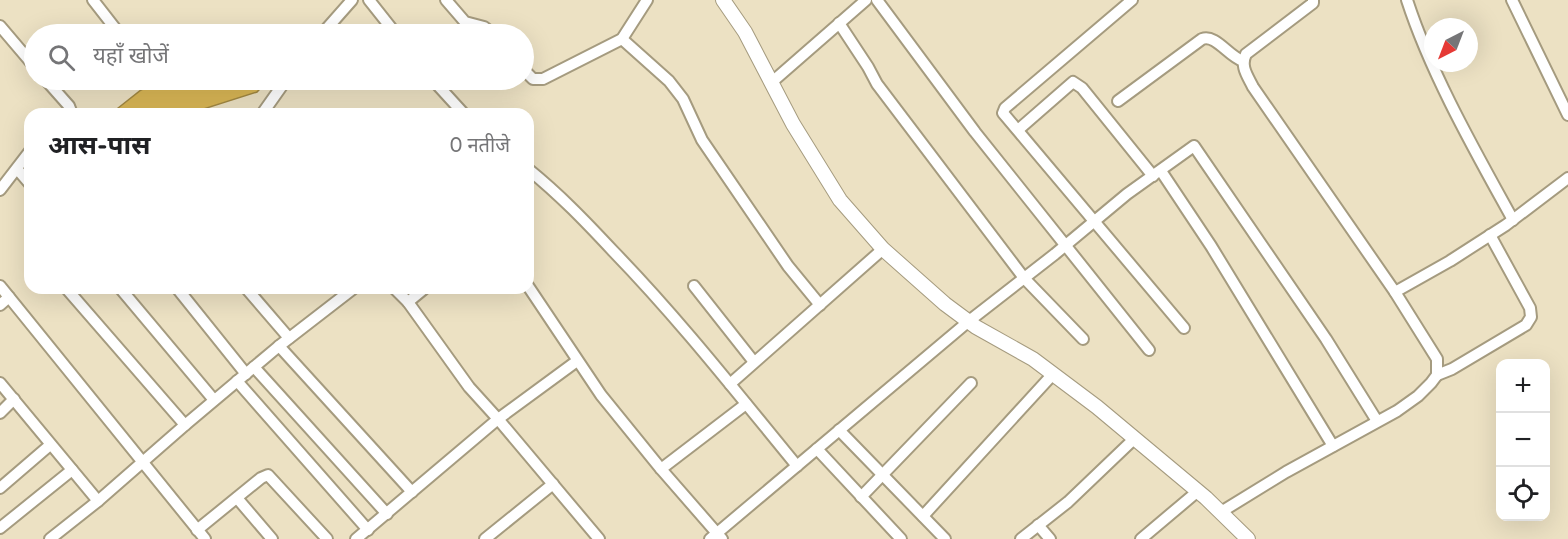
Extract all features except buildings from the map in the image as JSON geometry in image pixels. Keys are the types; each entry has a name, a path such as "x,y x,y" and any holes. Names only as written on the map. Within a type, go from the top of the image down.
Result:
{"street":[{"path":"93,0 112,24"},
{"path":"331,24 352,0"},
{"path":"369,0 388,24"},
{"path":"446,0 465,22 473,24"},
{"path":"534,79 543,79 622,39 647,0"},
{"path":"723,0 745,32 793,124 840,200 883,249 945,304 1033,359 1135,438 1198,491 1248,539"},
{"path":"772,82 866,0"},
{"path":"877,0 975,132 1149,350"},
{"path":"1132,0 1005,108 1003,113 1185,328"},
{"path":"1313,0 1313,3 1246,54 1243,61 1245,71 1252,87 1395,292 1437,359 1437,375"},
{"path":"1407,0 1426,50 1480,160 1513,220"},
{"path":"1512,0 1568,115"},
{"path":"839,23 877,84 1024,278 1083,339"},
{"path":"0,26 24,54"},
{"path":"1118,100 1202,39 1208,37 1217,42 1231,56 1243,61"},
{"path":"622,39 669,81 683,99 702,140 788,266 820,304"},
{"path":"1018,130 1073,82 1083,88 1157,173 1211,246 1333,446"},
{"path":"55,90 70,108"},
{"path":"266,108 279,90"},
{"path":"442,90 459,108"},
{"path":"534,294 601,394 717,537 797,466 969,321 1095,220 1194,146 1326,339 1377,421"},
{"path":"0,190 24,160"},
{"path":"18,170 24,177"},
{"path":"534,174 559,194 632,271 730,384 797,466"},
{"path":"1395,292 1450,261 1513,220 1568,178"},
{"path":"1221,513 1396,411 1418,396 1437,375 1452,369 1526,325 1531,317 1530,308 1490,235"},
{"path":"730,384 883,249"},
{"path":"0,286 205,539"},
{"path":"694,286 754,362"},
{"path":"71,294 185,425"},
{"path":"125,294 214,400"},
{"path":"182,294 250,370 387,514"},
{"path":"251,294 289,338"},
{"path":"50,539 63,535 98,501 214,400 346,294"},
{"path":"400,294 469,387 598,539"},
{"path":"408,302 418,294"},
{"path":"0,305 9,297"},
{"path":"279,346 412,492"},
{"path":"356,539 498,419 577,361"},
{"path":"923,516 1053,374"},
{"path":"237,381 368,530"},
{"path":"0,382 98,501"},
{"path":"861,496 971,383"},
{"path":"0,413 14,399"},
{"path":"661,469 746,404"},
{"path":"840,430 945,539"},
{"path":"1021,539 1089,484 1135,438"},
{"path":"0,488 50,445"},
{"path":"817,449 901,539"},
{"path":"0,528 72,470"},
{"path":"197,530 261,478 268,475 327,539"},
{"path":"485,539 553,484"},
{"path":"1141,539 1198,491"},
{"path":"237,498 272,539"},
{"path":"1038,525 1050,539"}],"shaded area":[{"path":"141,90 259,90 206,108 118,108"}]}
